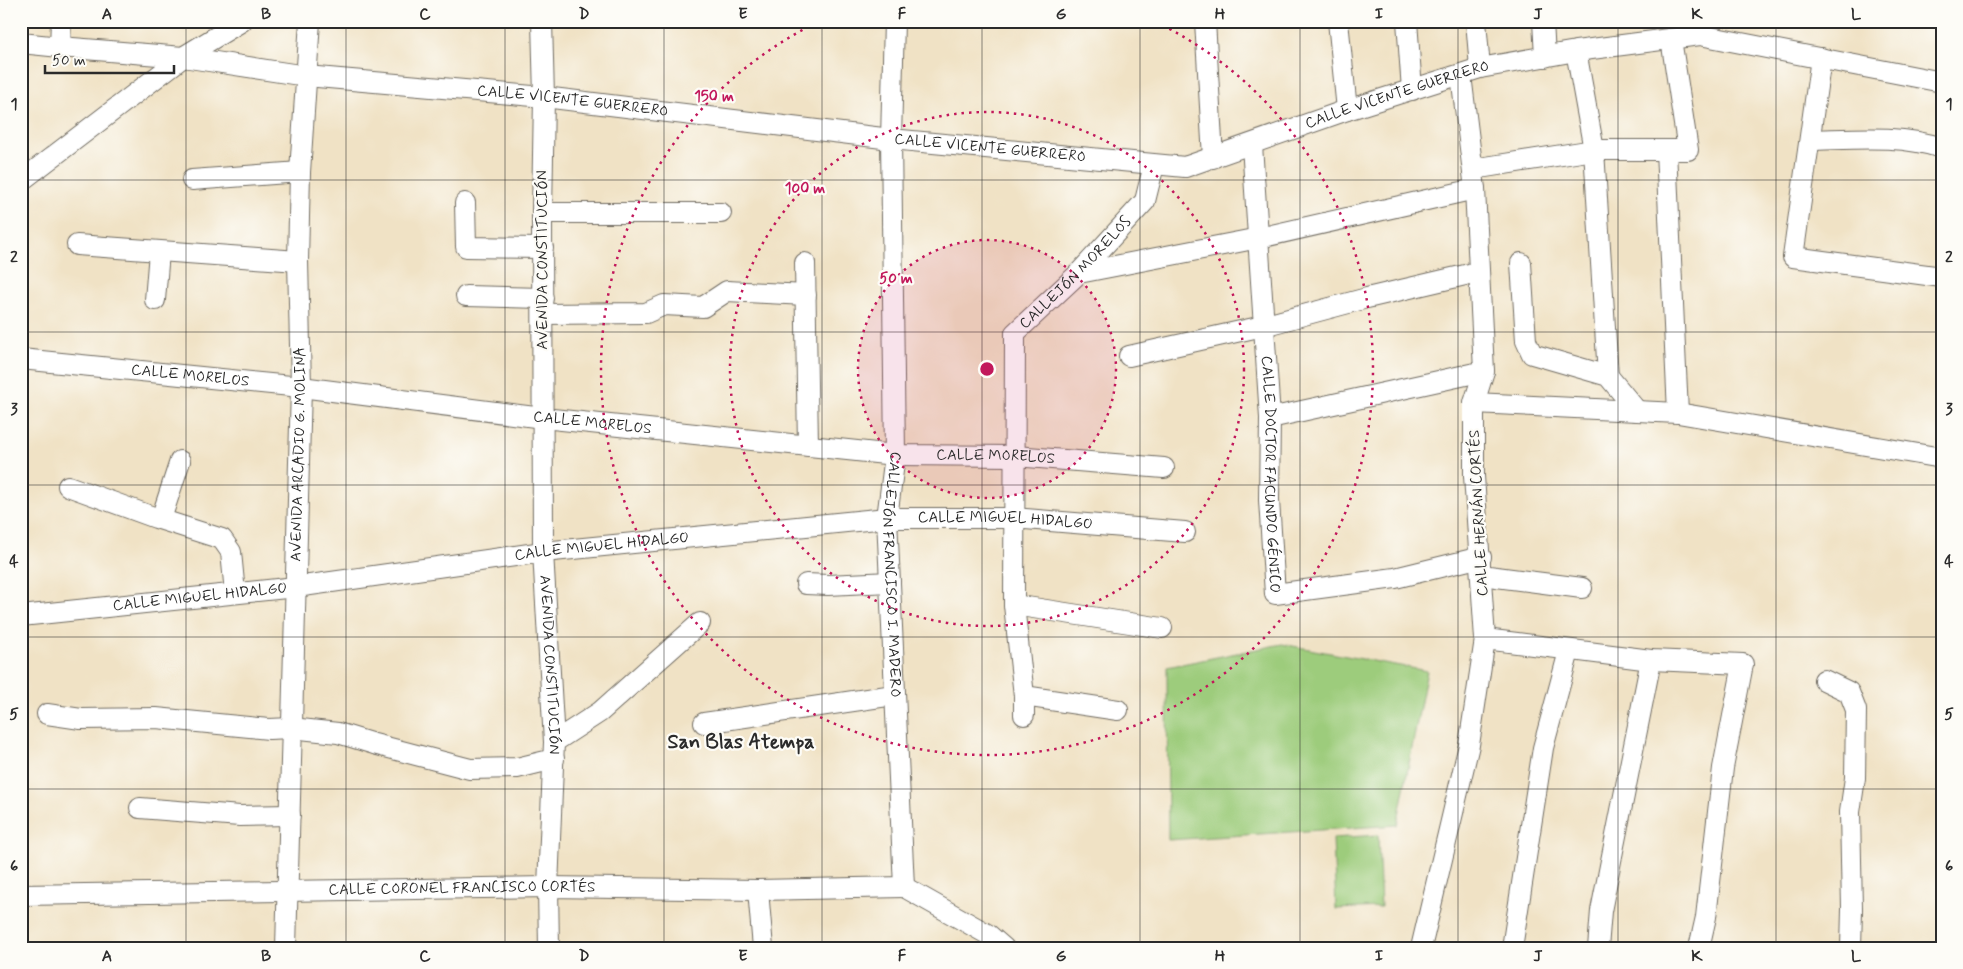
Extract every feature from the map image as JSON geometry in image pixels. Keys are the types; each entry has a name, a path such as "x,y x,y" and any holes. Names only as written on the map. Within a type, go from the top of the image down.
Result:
{"street":[{"path":"60,47 61,21"},
{"path":"21,181 183,57 242,21"},
{"name":"AVENIDA ARCADIO G. MOLINA","path":"286,948 301,387 298,261 300,172 310,21"},
{"name":"AVENIDA CONSTITUCIÓN","path":"542,21 544,97 542,213 544,248 543,552 554,751 548,887 548,948"},
{"name":"CALLEJÓN FRANCISCO I. MADERO","path":"894,21 891,139 895,455 886,518 904,887"},
{"path":"1205,21 1213,158"},
{"path":"1338,21 1347,110"},
{"path":"1407,21 1412,90"},
{"name":"CALLE HERNÁN CORTÉS","path":"1421,948 1469,745 1486,640 1474,476 1474,403 1484,371 1478,272 1471,71 1476,21"},
{"path":"1543,21 1545,57"},
{"name":"CALLE VICENTE GUERRERO","path":"21,43 183,57 306,76 544,97 891,139 1185,167 1347,110 1471,71 1576,51 1700,35 1942,82"},
{"path":"1079,273 1259,238 1474,179 1594,150 1688,150 1671,39"},
{"path":"1576,51 1594,150 1608,376"},
{"path":"1821,58 1793,257 1942,278"},
{"path":"1810,140 1863,138 1925,142 1942,148"},
{"name":"CALLE DOCTOR FACUNDO GÉNICO","path":"1252,145 1270,418 1269,500 1275,594 1481,566"},
{"path":"1666,150 1678,413"},
{"name":"CALLEJÓN MORELOS","path":"1118,710 1024,706 1014,605 1015,333 1079,273 1145,201 1154,165"},
{"path":"192,180 300,172"},
{"path":"466,203 466,247 544,248"},
{"path":"542,213 721,213"},
{"path":"77,245 298,261"},
{"path":"155,300 158,252"},
{"path":"805,263 808,446"},
{"path":"1521,263 1526,341 1532,354 1608,376 1637,411"},
{"path":"1129,356 1263,326 1367,298 1478,272"},
{"path":"466,296 543,306 646,313 664,305 702,307 727,292 806,295"},
{"name":"CALLE MORELOS","path":"21,359 301,387 543,418 895,455 1015,456 1164,468"},
{"path":"1270,418 1484,371"},
{"path":"1474,403 1678,413 1942,458"},
{"path":"162,519 180,460"},
{"path":"68,486 222,539 231,552 235,593"},
{"name":"CALLE MIGUEL HIDALGO","path":"21,616 296,587 543,552 886,518 1013,518 1185,532"},
{"path":"1481,566 1582,588"},
{"path":"806,584 828,585 890,582"},
{"path":"1014,605 1162,628"},
{"path":"47,714 81,719 156,718 270,729 291,728 338,733 470,769 517,768 554,751 700,623"},
{"path":"1486,640 1651,660 1743,664 1723,768 1706,917 1700,948"},
{"path":"1512,948 1543,748 1569,651"},
{"path":"1598,948 1600,911 1651,660"},
{"path":"1824,680 1849,692 1856,710 1855,778 1850,812 1851,948"},
{"path":"704,723 894,695"},
{"path":"140,808 240,816 290,815"},
{"name":"CALLE CORONEL FRANCISCO CORTÉS","path":"21,895 548,887 758,890 904,887"},
{"path":"904,887 989,935 1004,948"},
{"path":"758,890 763,948"}],"green space":[{"path":"1282,644 1427,671 1397,825 1168,840 1167,667"},
{"path":"1378,835 1381,907 1336,909 1333,838"}],"district":[{"name":"San Blas Atempa","path":"741,742"}]}
